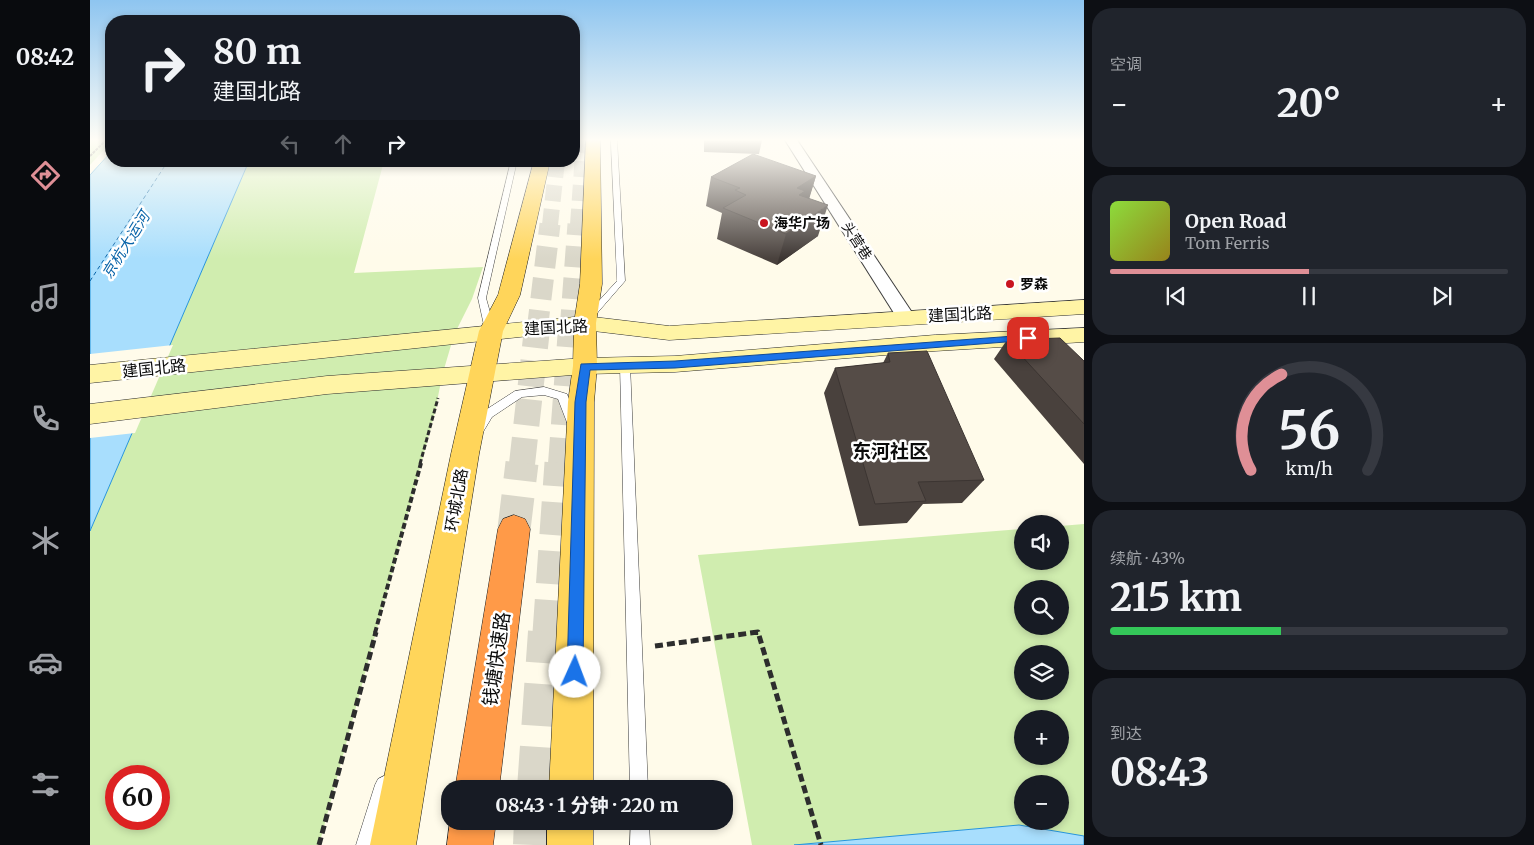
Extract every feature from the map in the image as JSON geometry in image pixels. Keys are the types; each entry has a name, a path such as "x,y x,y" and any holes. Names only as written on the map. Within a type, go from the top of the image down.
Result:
{"highway":[{"name":"钱塘快速路","path":"478,780 514,529"},
{"path":"470,845 472,830"}],"main road":[{"name":"环城北路","path":"393,845 465,454 490,331 509,295 537,179"},
{"path":"571,780 581,402 585,366 585,322 591,284 587,179"},
{"name":"建国北路","path":"90,374 585,322 669,333 1084,307"},
{"name":"建国北路","path":"90,414 327,385 442,376 482,376 585,366 675,364 935,343 1084,335"},
{"path":"570,830 570,845"}],"street":[{"name":"头营巷","path":"817,179 906,317"}],"lane":[{"path":"490,331 482,298 510,179"},
{"path":"585,322 621,281 616,179"},
{"path":"626,365 639,780"},
{"path":"465,454 488,414 519,394 544,391 563,397 572,419 581,458"},
{"path":"366,845 435,616"},
{"path":"640,830 640,845"}],"path":[{"path":"319,845 435,412 442,376"},
{"path":"655,646 758,632 821,845"}],"green space":[{"path":"241,179 379,179 354,273 483,267 472,299 454,335 442,376 435,412 319,845 90,845 90,531"},
{"path":"1084,524 1084,845 752,845 698,555 1014,530 1014,570 1069,570 1069,525"}],"water":[{"name":"京杭大运河","path":"90,179 241,179 90,531"},
{"path":"1014,825 1014,830 1049,830 1084,836 1084,845 794,845"}],"pier":[{"path":"173,345 135,433 90,438 90,354"}],"building":[{"path":"717,179 811,179 797,188 805,191 799,195 828,205 786,234 723,208 746,195 735,190 740,188"},
{"path":"1060,338 1084,361 1084,424 1007,340"},
{"path":"927,351 984,480 918,482 926,501 875,504 835,368 890,362 888,353"}],"ferry route":[{"path":"90,281 156,179"}],"tunnel":[{"path":"550,225 555,179"},
{"path":"578,225 581,179"},
{"path":"537,331 550,224"},
{"path":"570,331 578,224"},
{"path":"522,464 537,329"},
{"path":"561,464 571,329"},
{"path":"514,529 522,463"},
{"path":"549,633 561,463"},
{"path":"539,780 549,632"},
{"path":"534,845 535,830"}],"place":[{"name":"海华广场","path":"764,223"},
{"name":"罗森","path":"1010,284"}],"district":[{"name":"东河社区","path":"890,451"}],"route":[{"path":"575,672 581,402 585,366 675,364 935,343 1028,338"}]}
